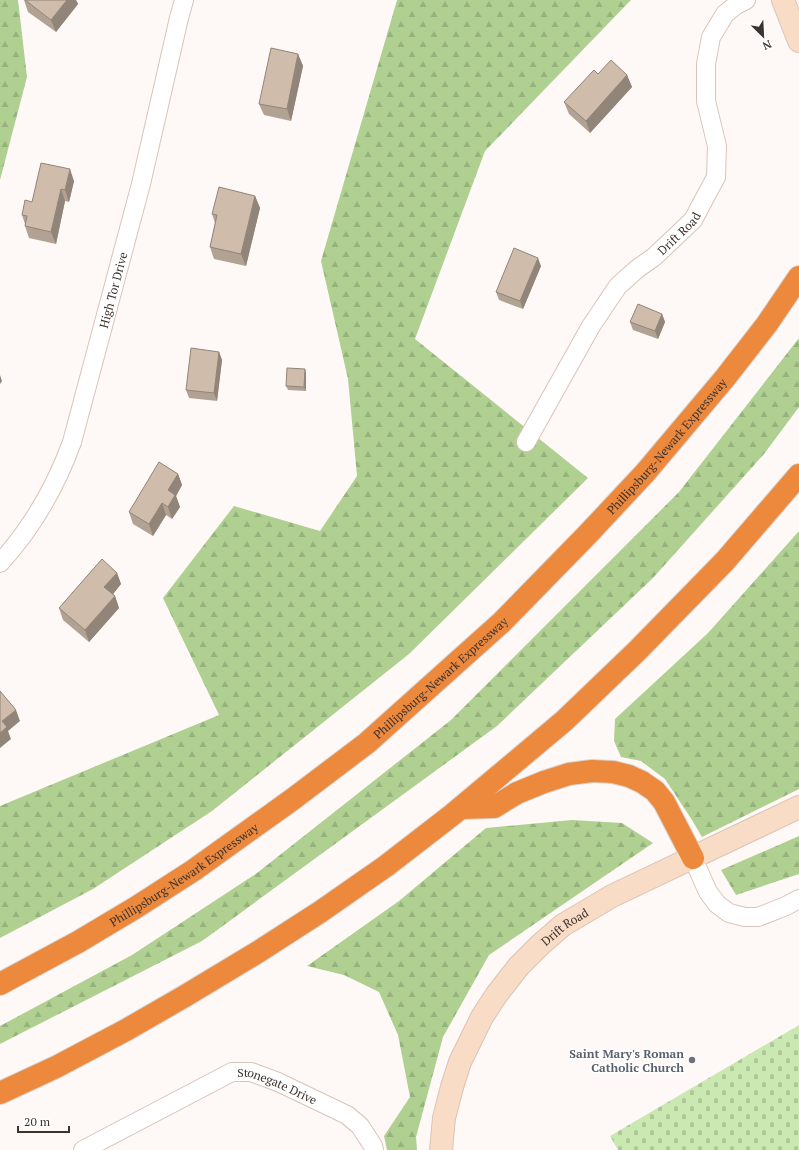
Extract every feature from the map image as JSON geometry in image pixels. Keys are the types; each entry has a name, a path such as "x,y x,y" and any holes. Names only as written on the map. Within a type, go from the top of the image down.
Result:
{"highway":[{"name":"Phillipsburg-Newark Expressway","path":"0,984 78,942 135,908 187,874 293,799 373,738 502,622 588,535 645,473 725,378 767,324 799,277"},
{"path":"0,1093 56,1067 126,1030 258,952 320,912 380,870 461,808 564,721 637,651 725,562 799,475"},
{"path":"461,808 494,807 517,794 544,782 570,774 592,771 614,772 629,776 642,782 655,791 664,802 693,858"}],"main road":[{"path":"783,0 799,41"},
{"name":"Drift Road","path":"441,1150 444,1118 460,1062 482,1017 497,994 519,966 540,945 563,925 612,896 799,807"}],"street":[{"name":"High Tor Drive","path":"0,563 31,523 48,496 64,464 72,442 141,184 184,0"},
{"name":"Drift Road","path":"526,442 592,326 618,286 637,269 654,257 693,220 716,177 717,146 706,100 706,64 711,37 725,14 736,5 746,0"},
{"path":"693,858 708,892 717,904 729,913 745,917 758,917 799,899"},
{"name":"Stonegate Drive","path":"94,1147 232,1072 251,1072 278,1082 347,1115 360,1126 374,1150"}],"green space":[{"path":"0,0 18,0 27,77 0,180"},
{"path":"397,0 631,0 485,151 415,339 588,478 409,654 212,811 93,889 0,938 0,806 219,715 163,598 234,506 320,531 357,476 348,379 321,261"},
{"path":"799,338 799,407 764,454 653,578 497,726 202,941 0,1044 0,1026 132,955 257,873 451,720 679,492"},
{"path":"799,531 799,789 702,837 665,779 641,761 621,757 614,741 615,719 708,633"},
{"path":"572,820 622,823 653,843 489,955 443,1037 416,1137 417,1150 387,1150 384,1136 410,1097 398,1035 379,992 344,975 307,966 399,901 486,828"},
{"path":"799,836 799,874 736,895 721,870"},
{"path":"799,1025 799,1150 618,1150 610,1136"}],"building":[{"path":"25,0 67,0 51,20"},
{"path":"271,48 298,54 287,109 259,104"},
{"path":"611,60 627,75 586,121 564,102 594,70 598,74"},
{"path":"41,163 70,169 65,190 61,189 51,232 25,226 27,216 22,215 25,200 32,202"},
{"path":"219,187 255,196 241,254 210,247 217,215 212,214"},
{"path":"514,248 538,258 520,301 496,292"},
{"path":"638,304 662,314 655,331 630,322"},
{"path":"191,348 219,352 214,393 186,390"},
{"path":"287,368 305,369 304,387 286,386"},
{"path":"159,462 178,474 168,490 175,495 168,507 162,503 149,524 129,512"},
{"path":"102,559 117,573 104,587 115,596 85,630 59,608"},
{"path":"0,691 16,710 2,721 7,727 0,733"}],"place":[{"name":"Saint Mary's Roman Catholic Church","path":"692,1060"}]}
